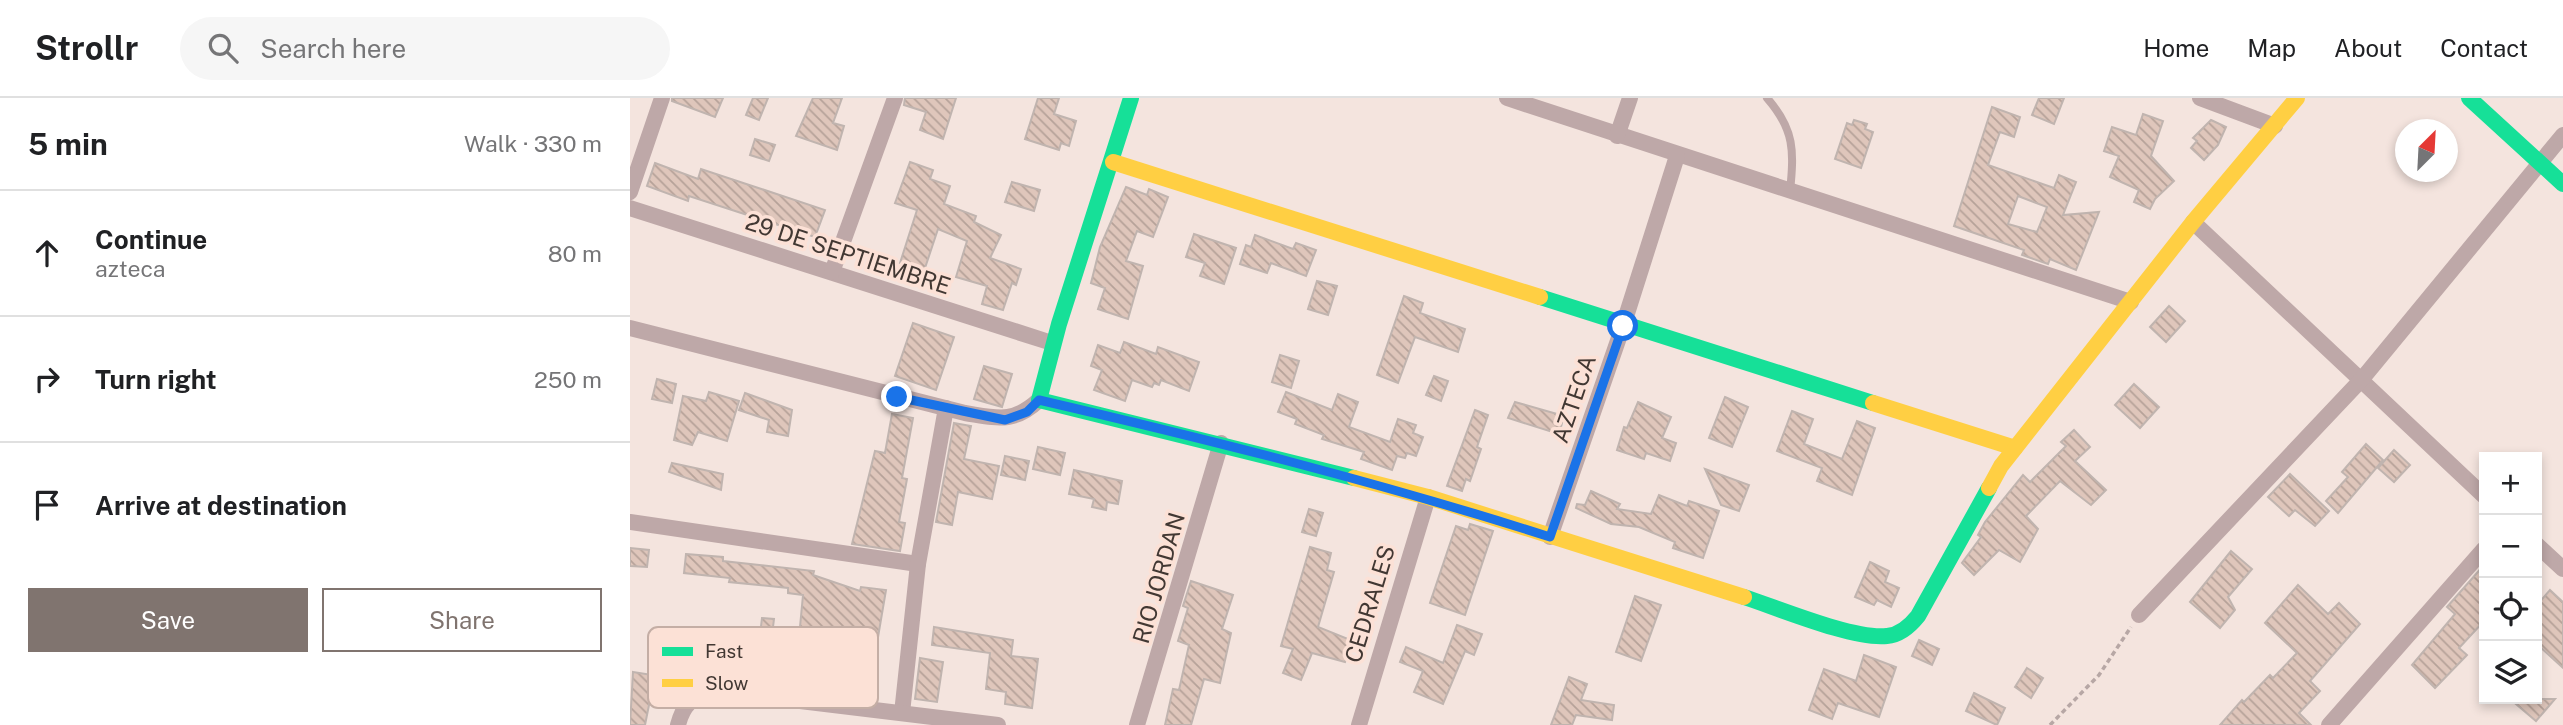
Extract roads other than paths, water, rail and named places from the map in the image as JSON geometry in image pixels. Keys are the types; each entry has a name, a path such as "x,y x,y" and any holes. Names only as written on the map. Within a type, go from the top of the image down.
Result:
{"street":[{"path":"630,192 662,98"},
{"path":"832,272 895,98"},
{"path":"630,328 946,408 1005,420 1027,412 1039,400 1052,343 1113,162 1131,98"},
{"path":"1507,98 1677,156 2131,302"},
{"path":"1617,136 1630,98"},
{"path":"2200,98 2275,126"},
{"path":"1039,400 1221,443 1427,498 1863,635 1887,639 1909,628 1918,616 1966,525 2015,448 2193,222 2297,98"},
{"path":"2469,98 2563,184"},
{"path":"2139,615 2362,379 2563,135"},
{"name":"AZTECA","path":"1550,537 1623,326 1677,156"},
{"path":"1113,162 1623,326 2015,448"},
{"name":"29 DE SEPTIEMBRE","path":"630,208 1052,343"},
{"path":"2193,222 2479,491"},
{"path":"902,713 918,564 946,408"},
{"name":"RIO JORDAN","path":"1137,725 1221,443"},
{"name":"CEDRALES","path":"1359,725 1427,498"},
{"path":"630,522 918,564"},
{"path":"2542,550 2563,569"},
{"path":"2329,725 2479,555"},
{"path":"678,725 684,708"},
{"path":"860,708 998,725"}],"lane":[{"path":"1767,98 1784,117 1793,143 1790,192"}]}
